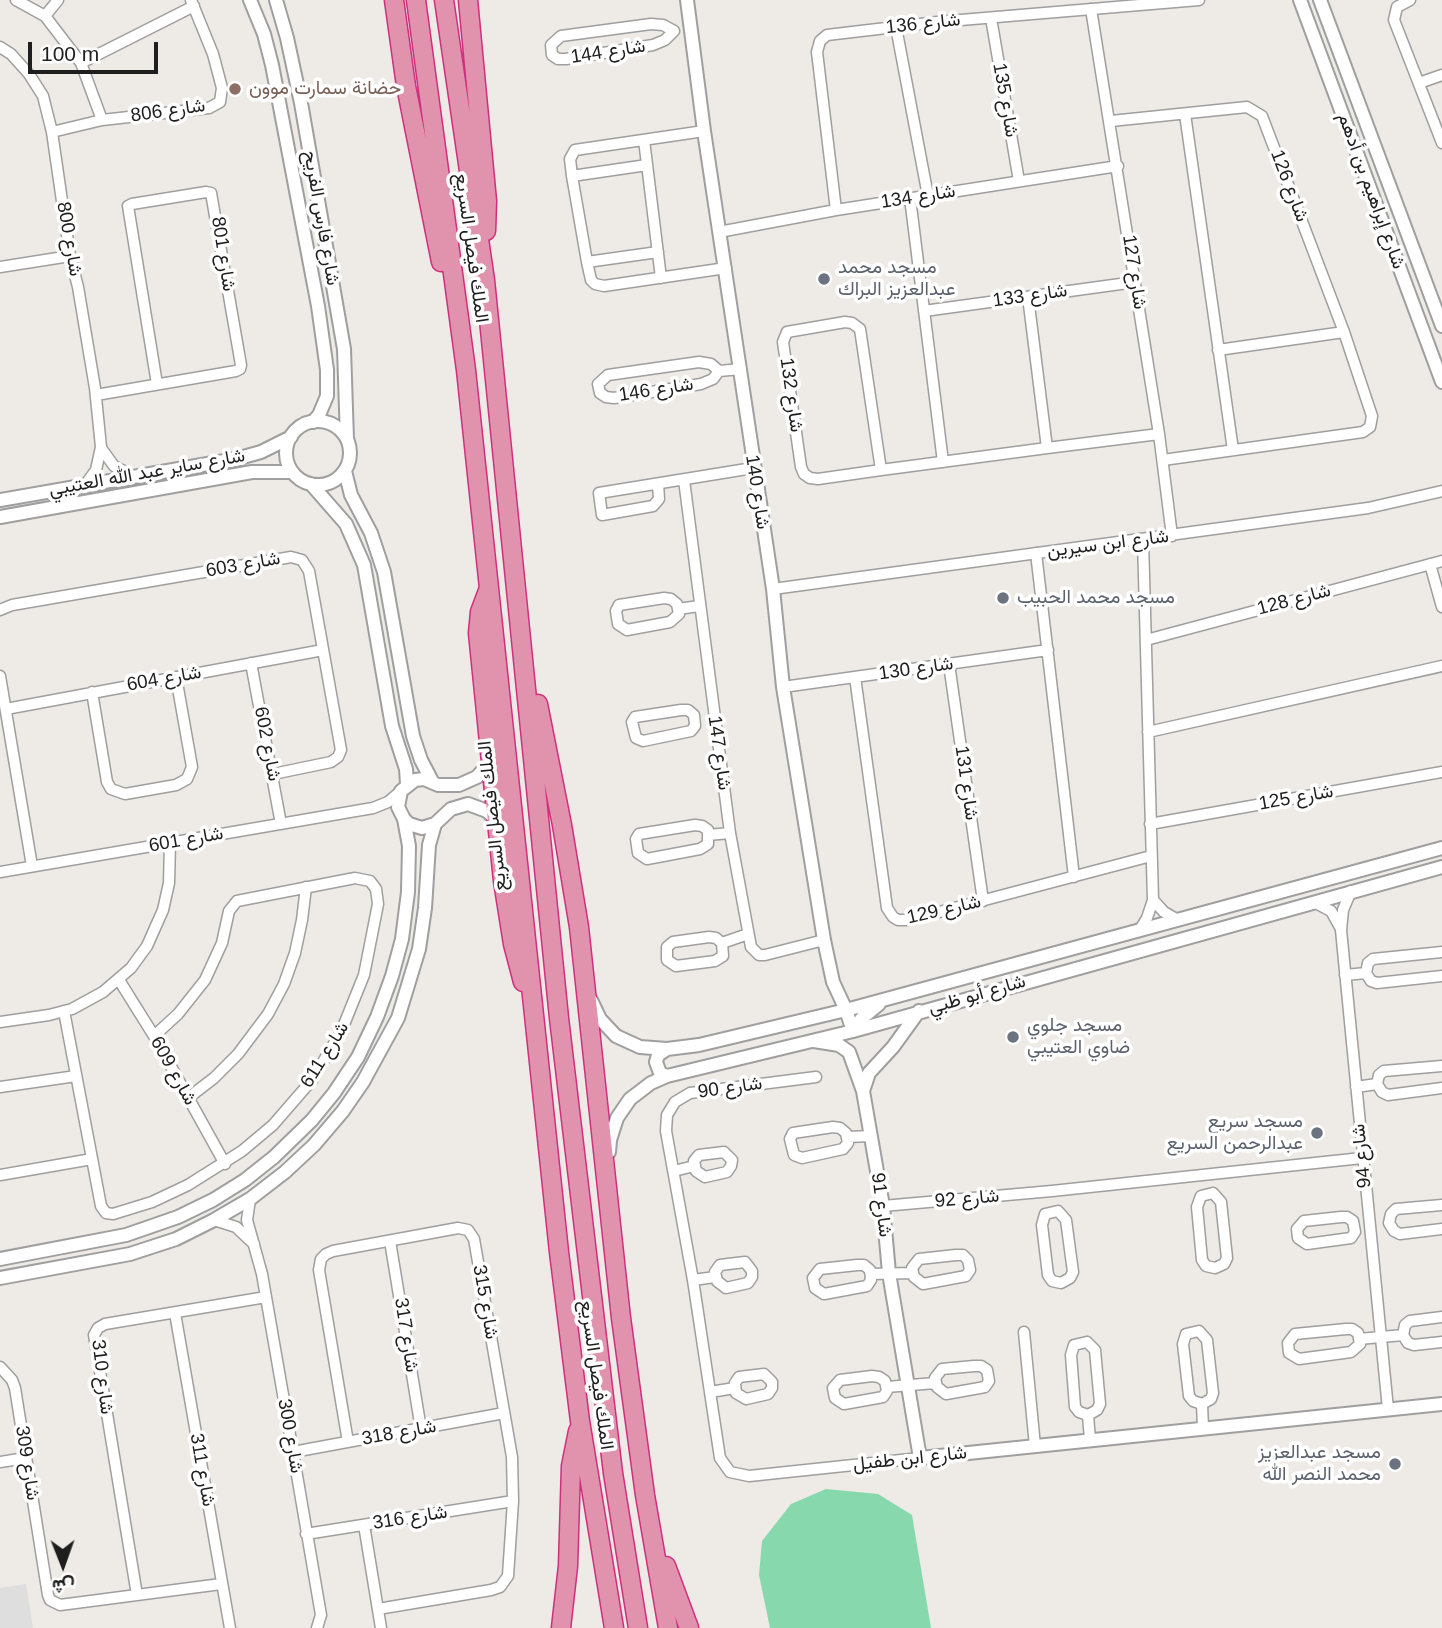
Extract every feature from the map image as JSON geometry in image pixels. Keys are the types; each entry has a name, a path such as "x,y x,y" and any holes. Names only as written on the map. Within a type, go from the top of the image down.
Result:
{"highway":[{"path":"387,0 466,370"},
{"path":"394,0 406,86"},
{"name":"الملك فيصل السريع","path":"416,0 466,370 559,1252 580,1421 614,1628"},
{"name":"الملك فيصل السريع","path":"444,0 485,280 562,1045 613,1473 638,1628"},
{"path":"468,0 487,201 485,280"},
{"path":"490,584 480,612 478,633 490,762 513,944 534,1009"},
{"path":"523,643 544,730 562,825 587,990 621,1318 645,1495 668,1628"},
{"path":"562,1628 569,1552 571,1466 580,1421"},
{"path":"645,1495 669,1576 689,1628"}],"street":[{"path":"16,0 45,16 81,63 102,120"},
{"path":"45,16 58,0"},
{"name":"شارع فارس الفريح","path":"250,0 264,34 272,65 318,306 327,370 327,396 313,422"},
{"name":"شارع فارس الفريح","path":"276,0 301,103 344,349 347,439"},
{"name":"شارع 140","path":"687,0 753,468 773,589 783,687 824,940 833,982 853,1031"},
{"name":"شارع 136","path":"836,210 817,52 823,37 895,27 1199,0"},
{"name":"شارع إبراهيم بن أدهم","path":"1321,0 1442,326"},
{"path":"1410,0 1397,7 1394,20 1442,143"},
{"name":"شارع إبراهيم بن أدهم","path":"1299,2 1442,382"},
{"path":"81,63 192,3"},
{"name":"شارع 806","path":"52,132 102,120 209,108 220,102 222,88 214,54 192,3"},
{"name":"شارع 127","path":"1091,9 1160,434 1172,536"},
{"name":"شارع 135","path":"991,18 1019,181"},
{"name":"شارع 144","path":"674,31 665,40 653,45 566,59 558,59 552,55 551,45 561,36 651,24 663,25 674,31 690,29"},
{"path":"895,27 928,196"},
{"name":"شارع 800","path":"0,47 11,54 29,74 43,96 52,132 70,256 78,287 96,395 101,447 96,470 85,485"},
{"path":"1419,83 1442,75"},
{"name":"شارع 126","path":"1111,121 1247,107 1262,116 1372,416 1370,427 1363,432 1163,460"},
{"path":"1185,114 1233,450"},
{"path":"704,131 575,150 570,159 572,176 587,262 591,280 595,284 604,286 726,268"},
{"path":"644,141 662,278"},
{"path":"572,176 647,165"},
{"name":"شارع 134","path":"719,232 836,210 1118,166"},
{"name":"شارع 801","path":"96,395 236,371 241,365 211,193 128,206 157,384"},
{"path":"910,198 943,462"},
{"path":"1382,224 1388,227 1396,226 1401,216"},
{"path":"1393,252 1399,243 1412,244"},
{"path":"587,262 658,252"},
{"path":"0,267 70,256"},
{"name":"شارع 133","path":"924,311 1135,282"},
{"path":"1028,297 1047,448"},
{"name":"شارع 132","path":"881,470 859,329 852,323 845,322 787,332 783,342 802,471 814,479 1160,434"},
{"path":"1219,350 1343,332"},
{"name":"شارع 146","path":"719,370 713,379 701,384 614,398 600,393 598,384 608,375 699,362 711,364 719,370 741,369"},
{"path":"313,422 333,425 347,439 349,461 345,471 330,483 311,484 300,480 292,472 286,454 291,437 304,424 313,422"},
{"name":"شارع ساير عبد الله العتيبي","path":"0,500 248,456 291,437"},
{"path":"101,447 114,466 134,477"},
{"path":"658,484 659,499 653,506 603,515 599,493 753,468"},
{"path":"0,1278 130,1254 176,1239 250,1199 298,1160 330,1128 363,1083 390,1036 405,1000 419,949 429,845 447,800 421,760 413,736 384,572 371,533 349,489 345,471"},
{"name":"شارع ساير عبد الله العتيبي","path":"0,517 252,472 292,472"},
{"name":"شارع 147","path":"684,480 730,833 748,934"},
{"path":"0,1259 126,1235 178,1217 245,1180 300,1133 323,1107 346,1075 377,1017 402,939 410,855 398,801 404,788 406,769 392,726 364,565 346,524 311,484"},
{"name":"شارع ابن سيرين","path":"773,589 1368,508 1442,491"},
{"path":"1139,931 1153,900 1143,540"},
{"path":"1036,553 1074,877"},
{"name":"شارع 603","path":"0,610 295,557 302,560 308,567 340,754 331,762 273,774"},
{"name":"شارع 128","path":"1146,640 1442,561"},
{"path":"1430,564 1442,607"},
{"path":"664,598 676,601 678,608 678,617 670,622 627,630 619,626 615,611 622,604 664,598"},
{"path":"678,608 699,606"},
{"name":"شارع 604","path":"6,709 323,650"},
{"name":"شارع 130","path":"783,687 1048,650"},
{"name":"شارع 602","path":"251,663 281,824"},
{"name":"شارع 131","path":"949,664 983,901"},
{"path":"1148,732 1442,666"},
{"path":"0,676 32,866"},
{"path":"92,692 107,782 111,789 125,794 176,785 187,779 192,767 176,677"},
{"name":"شارع 129","path":"856,677 890,913 893,917 903,921 1151,856"},
{"path":"681,709 692,713 695,720 694,728 687,734 643,741 636,738 632,722 639,715 681,709"},
{"path":"695,720 714,719"},
{"path":"404,788 424,779 448,786 468,782 485,770 490,762"},
{"name":"شارع 125","path":"1150,824 1442,772"},
{"name":"شارع 601","path":"0,872 373,808 388,802 404,788"},
{"path":"402,816 415,827 429,827 451,809 468,804 488,811 497,821"},
{"name":"شارع 601","path":"373,808 402,816"},
{"path":"695,825 706,828 708,835 708,844 701,849 648,859 638,853 636,839 643,832 695,825"},
{"path":"708,835 730,833"},
{"path":"0,1022 64,1011 93,998 119,980 147,946 159,922 169,883 170,843"},
{"name":"شارع أبو ظبي","path":"587,990 600,1019 616,1036 640,1047 667,1049 699,1045 846,1010 1442,848"},
{"path":"1424,852 1432,857 1436,869"},
{"name":"شارع أبو ظبي","path":"610,1212 610,1140 617,1118 630,1099 651,1083 667,1076 853,1031 1436,869"},
{"name":"شارع 611","path":"64,1011 101,1206 106,1213 113,1214 170,1194 225,1164 273,1125 312,1080 341,1032 364,975 378,904 376,889 370,881 360,878 241,899 233,904 219,949 205,980 178,1014 154,1036"},
{"path":"188,1098 214,1078 238,1054 272,1007 295,953 306,887"},
{"name":"شارع 94","path":"1351,891 1343,910 1341,930 1388,1409"},
{"path":"1153,900 1164,912 1178,920"},
{"path":"1312,902 1331,911 1341,930"},
{"path":"722,943 748,934 754,950 765,955 824,940"},
{"path":"709,937 722,943 723,956 715,961 677,966 667,960 667,947 673,942 709,937"},
{"path":"1442,952 1373,959 1368,963 1366,972 1371,981 1377,984 1442,976"},
{"path":"1345,975 1366,972"},
{"name":"شارع 609","path":"119,980 154,1036 225,1164"},
{"path":"817,1016 828,1003 833,982"},
{"path":"853,1031 868,1012 887,999"},
{"path":"819,1039 836,1029 846,1010"},
{"path":"863,1091 869,1073 919,1012"},
{"name":"شارع 91","path":"819,1039 839,1045 849,1052 863,1091 883,1206 889,1273 906,1385 920,1458"},
{"path":"667,1049 658,1055 656,1062 660,1073 667,1076"},
{"path":"1442,1066 1384,1071 1379,1075 1377,1084 1382,1093 1388,1095 1442,1088"},
{"path":"0,1087 76,1076"},
{"name":"شارع 90","path":"730,1472 720,1458 693,1280 666,1131 667,1115 675,1102 690,1093 816,1077"},
{"path":"1356,1087 1377,1084"},
{"path":"833,1127 844,1130 847,1137 846,1146 839,1151 802,1158 794,1155 790,1139 797,1132 833,1127"},
{"path":"847,1137 871,1136"},
{"name":"شارع 92","path":"883,1206 1363,1158"},
{"path":"0,1175 92,1159"},
{"path":"674,1171 694,1166"},
{"path":"1205,1175 1208,1193"},
{"path":"1052,1191 1053,1211"},
{"path":"1208,1193 1216,1194 1221,1202 1227,1258 1224,1264 1215,1268 1206,1266 1202,1261 1198,1200 1208,1193"},
{"name":"شارع 300","path":"250,1199 247,1220 266,1297 321,1615 317,1628"},
{"name":"شارع 94","path":"1442,1205 1396,1209 1391,1214 1389,1223 1394,1231 1400,1234 1442,1229"},
{"path":"1053,1211 1061,1213 1066,1220 1073,1272 1070,1279 1061,1283 1049,1278 1046,1263 1043,1218 1053,1211"},
{"name":"شارع 94","path":"1341,1217 1351,1219 1355,1228 1354,1234 1346,1240 1307,1244 1301,1242 1297,1234 1299,1225 1304,1221 1341,1217"},
{"path":"214,1220 236,1227 254,1244"},
{"name":"شارع 94","path":"1355,1228 1389,1223"},
{"name":"شارع 315","path":"348,1442 319,1263 329,1252 465,1228 471,1232 474,1239 512,1457 513,1501 509,1572 500,1587 378,1609"},
{"path":"126,1235 131,1242 130,1254"},
{"name":"شارع 317","path":"390,1241 421,1429"},
{"name":"شارع 91","path":"963,1255 970,1264 966,1276 949,1280 923,1283 917,1281 912,1273 914,1264 919,1259 963,1255"},
{"name":"شارع 91","path":"864,1265 872,1274 870,1283 863,1288 824,1294 818,1291 813,1283 815,1274 820,1269 864,1265"},
{"name":"شارع 91","path":"872,1274 912,1273"},
{"path":"693,1280 715,1277"},
{"name":"شارع 310","path":"137,1595 94,1339 98,1328 105,1324 266,1297"},
{"name":"شارع 311","path":"175,1313 230,1628"},
{"path":"1442,1317 1410,1321 1405,1325 1403,1335 1408,1343 1414,1345 1442,1342"},
{"path":"1352,1329 1358,1333 1359,1339 1359,1346 1351,1352 1299,1359 1293,1356 1288,1348 1290,1339 1295,1334 1352,1329"},
{"path":"1194,1331 1202,1332 1207,1340 1213,1393 1210,1399 1202,1404 1193,1401 1189,1396 1186,1370 1184,1338 1194,1331"},
{"path":"1024,1332 1035,1446"},
{"path":"1359,1339 1403,1335"},
{"path":"1082,1342 1090,1343 1095,1350 1100,1404 1097,1410 1088,1415 1079,1412 1075,1407 1072,1348 1082,1342"},
{"path":"981,1366 987,1370 989,1376 988,1384 980,1389 946,1394 940,1391 935,1383 937,1374 942,1369 981,1366"},
{"name":"شارع 309","path":"0,1367 12,1380 50,1600 60,1605 222,1584"},
{"path":"879,1377 885,1381 887,1387 886,1394 878,1399 844,1404 838,1402 833,1393 835,1384 840,1380 879,1377"},
{"path":"887,1387 935,1383"},
{"path":"710,1392 735,1388"},
{"path":"1202,1404 1203,1428"},
{"name":"شارع ابن طفيل","path":"730,1472 749,1476 1442,1404"},
{"name":"شارع 318","path":"293,1452 504,1413"},
{"path":"1088,1415 1090,1440"},
{"path":"0,1462 25,1458"},
{"name":"شارع 316","path":"306,1534 513,1501"},
{"path":"364,1525 381,1628"}],"green space":[{"path":"826,1489 878,1494 912,1515 931,1628 770,1628 759,1575 762,1541 791,1504"}],"shaded area":[{"path":"26,1584 33,1628 0,1628 0,1588"}],"place":[{"name":"حضانة سمارت موون","path":"235,89"},
{"name":"مسجد محمد عبدالعزيز البراك","path":"824,279"},
{"name":"مسجد محمد الحبيب","path":"1003,598"},
{"name":"مسجد جلوي ضاوي العتيبي","path":"1013,1037"},
{"name":"مسجد سريع عبدالرحمن السريع","path":"1317,1133"},
{"name":"مسجد عبدالعزيز محمد النصر الله","path":"1395,1464"}]}
